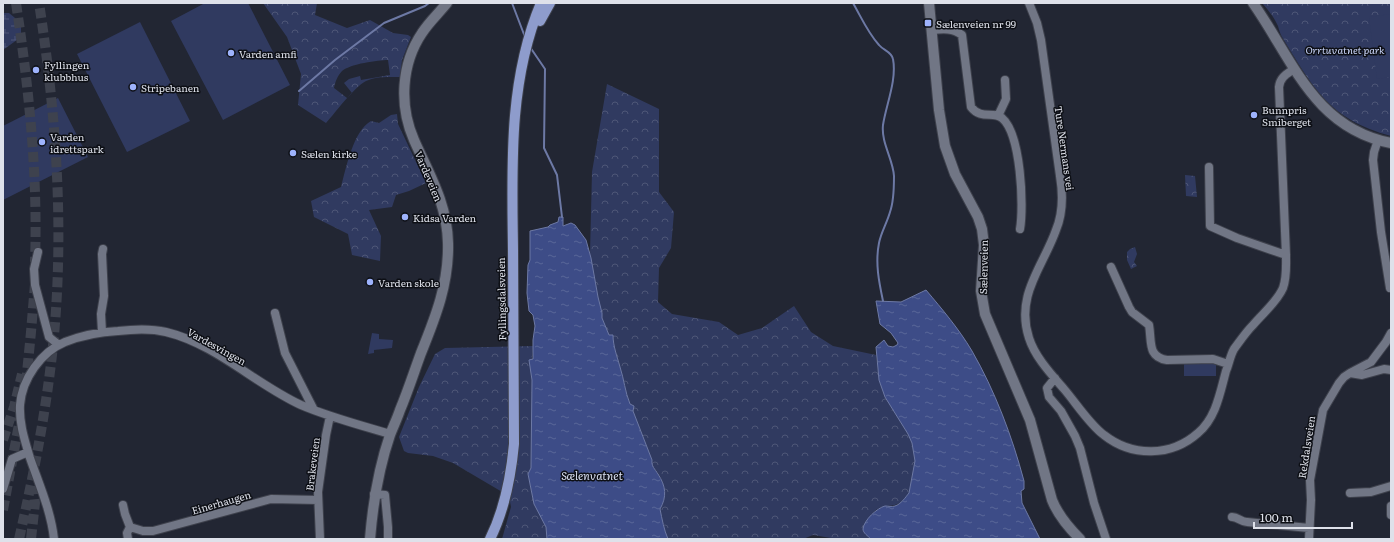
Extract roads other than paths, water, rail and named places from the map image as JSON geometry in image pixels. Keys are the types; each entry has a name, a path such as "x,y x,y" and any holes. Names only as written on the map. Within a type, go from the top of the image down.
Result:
{"main road":[{"name":"Vardeveien","path":"370,539 374,494 378,473 390,434 440,305 446,278 448,242 446,220 436,186 410,131 403,92 408,65 415,46 422,33 448,3"},
{"name":"Fyllingsdalsveien","path":"490,539 502,510 510,476 514,444 513,154 516,103 524,56 532,25 541,3"},
{"name":"Fyllingsdalsveien","path":"524,56 541,18 550,3"},
{"name":"Sælenveien","path":"929,3 939,110 945,146 952,168 978,217 982,229 984,245 982,291 985,314 1030,420 1052,500 1064,522 1080,539"},
{"path":"1253,3 1309,92 1333,116 1354,130 1391,144"}],"street":[{"name":"Ture Nermans vei","path":"1029,3 1037,24 1042,47 1062,197 1057,229 1032,280 1027,295 1025,324 1029,338 1036,353 1103,435 1134,450 1153,452 1171,448 1198,434 1208,422 1220,397 1231,354 1244,335 1278,296 1284,282 1286,255 1279,87 1280,81 1284,75 1294,69"},
{"path":"932,30 955,30 962,35 971,107 974,111 983,115 998,116 1007,123 1019,163 1022,216 1020,229"},
{"path":"998,116 1006,99 1005,80"},
{"path":"1378,140 1373,160 1381,232 1390,288"},
{"path":"1209,167 1210,226 1237,238 1286,255"},
{"path":"102,332 101,314 104,296 103,249"},
{"path":"38,252 34,269 35,285 49,337 59,345"},
{"path":"1111,266 1132,312 1149,325 1152,349 1155,356 1160,359 1167,360 1214,359 1228,364"},
{"path":"274,313 285,353 314,410"},
{"name":"Vardesvingen","path":"54,539 47,508 22,433 20,414 22,393 28,377 42,358 59,345 78,337 102,332 135,329 167,332 183,337 207,349 284,395 314,410 390,434"},
{"name":"Rekdalsveien","path":"1309,539 1310,480 1322,412 1344,377 1371,362 1391,333"},
{"path":"1350,373 1362,375 1384,369 1391,370"},
{"path":"1055,378 1047,388 1049,397 1061,410 1075,436 1085,462 1094,503 1106,539"},
{"name":"Brakeveien","path":"320,539 318,500 326,435 330,416"},
{"path":"3,489 12,459 28,452"},
{"path":"1350,493 1371,492 1391,486"},
{"path":"374,494 385,495 388,539"},
{"name":"Einerhaugen","path":"130,527 143,531 153,531 271,499 318,500"},
{"path":"123,505 130,527 127,533 128,539"},
{"path":"1391,506 1391,515"},
{"path":"1232,517 1236,517 1243,522 1309,528"}],"water":[{"name":"Sælenvatnet","path":"559,217 563,217 563,226 571,223 575,225 586,240 591,258 602,318 609,335 613,335 614,347 628,399 630,404 634,406 633,411 653,466 663,483 665,496 660,509 668,539 547,539 546,527 534,504 528,474 531,468 532,380 529,360 533,359 535,326 533,315 529,311 527,293 528,265 530,260 530,231 548,227 558,222"},
{"path":"926,290 962,335 988,382 1014,447 1024,481 1024,489 1021,491 1022,503 1040,539 871,539 864,532 863,529 868,518 882,507 897,505 903,501 909,493 915,461 912,443 908,434 885,397 879,380 876,347 884,340 888,346 893,347 898,343 891,333 880,324 876,301 901,302"}],"waterway":[{"path":"299,91 335,60 384,23 429,3"},
{"path":"512,3 525,37"},
{"path":"853,3 875,40 892,57 894,67 894,75 883,125 885,145 892,163 894,176 894,194 889,216 880,239 877,258 883,301"},
{"path":"530,47 545,69 544,148 557,175 562,217"}],"tunnel":[{"path":"16,3 32,132 36,229 35,262"},
{"path":"19,539 34,470 46,401 56,311 58,267 57,179 54,135 39,3"},
{"path":"26,383 35,284"},
{"path":"3,440 14,407 22,374"},
{"path":"3,510 20,419"},
{"path":"31,539 35,503 33,487"}],"place":[{"name":"Sælenveien nr 99","path":"928,23"},
{"name":"Varden amfi","path":"231,53"},
{"name":"Fyllingen klubbhus","path":"36,70"},
{"name":"Stripebanen","path":"133,87"},
{"name":"Bunnpris Smiberget","path":"1254,115"},
{"name":"Varden idrettspark","path":"42,142"},
{"name":"Sælen kirke","path":"293,153"},
{"name":"Kidsa Varden","path":"405,217"},
{"name":"Varden skole","path":"370,282"}],"park label":[{"name":"Orrtuvatnet park","path":"1345,49"}]}
